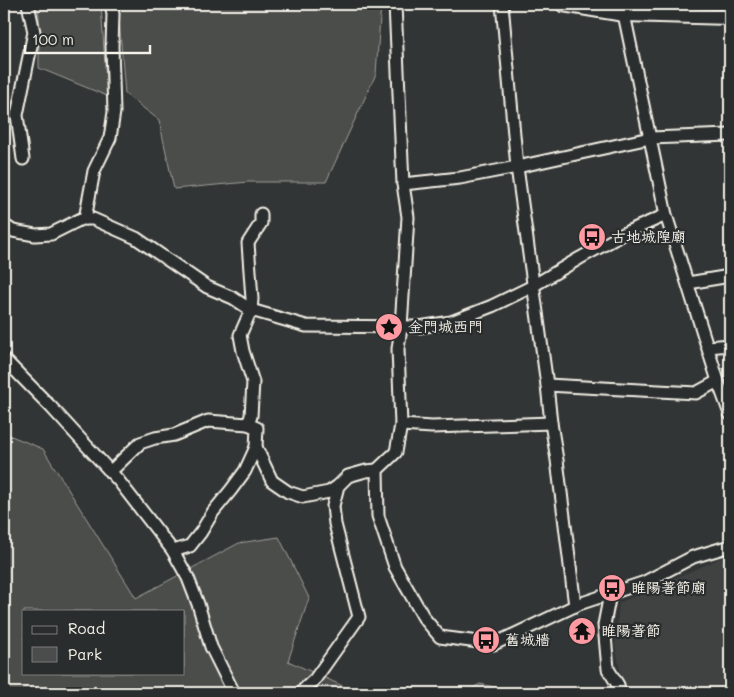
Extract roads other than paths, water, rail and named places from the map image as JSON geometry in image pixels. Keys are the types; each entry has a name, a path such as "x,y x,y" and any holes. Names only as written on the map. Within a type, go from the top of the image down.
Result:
{"main road":[{"path":"564,4 730,16"}],"street":[{"path":"23,159 17,115 34,32 28,4"},
{"path":"85,219 94,171 110,138 114,112 113,14 111,4"},
{"path":"256,447 272,481 288,492 304,497 329,492 348,476 378,470 396,452 401,426 398,349 408,218 403,184 394,4"},
{"path":"502,4 518,167 575,606"},
{"path":"729,4 730,16"},
{"path":"624,9 666,215 730,414"},
{"path":"403,184 460,178 650,138 729,132"},
{"path":"248,424 251,416 253,382 240,335 251,310 252,299 248,243 261,223 261,214"},
{"path":"4,226 13,231 34,235 51,234 81,219 93,219 136,238 207,287 234,298 251,310 306,326 419,327 451,322 492,306 533,286 627,232 666,215"},
{"path":"688,284 730,276"},
{"path":"708,347 730,345"},
{"path":"4,359 118,480 173,552 188,578 211,647 234,693"},
{"path":"547,385 696,393 718,381"},
{"path":"110,472 140,443 174,435 208,421 248,424 257,428 256,447 245,470 190,546 173,552"},
{"path":"401,426 432,427 551,423"},
{"path":"378,470 378,516 395,567 424,618 440,637 494,644 575,606 645,582 693,557 730,546"},
{"path":"300,693 313,688 359,617 335,524 333,506 338,486"},
{"path":"610,594 604,625 608,669 618,685 620,693"}],"place":[{"name":"古地城隍廟","path":"592,237"},
{"name":"金門城西門","path":"389,327"},
{"name":"睢陽著節廟","path":"612,588"},
{"name":"睢陽著節","path":"582,631"},
{"name":"舊城牆","path":"486,640"}]}
